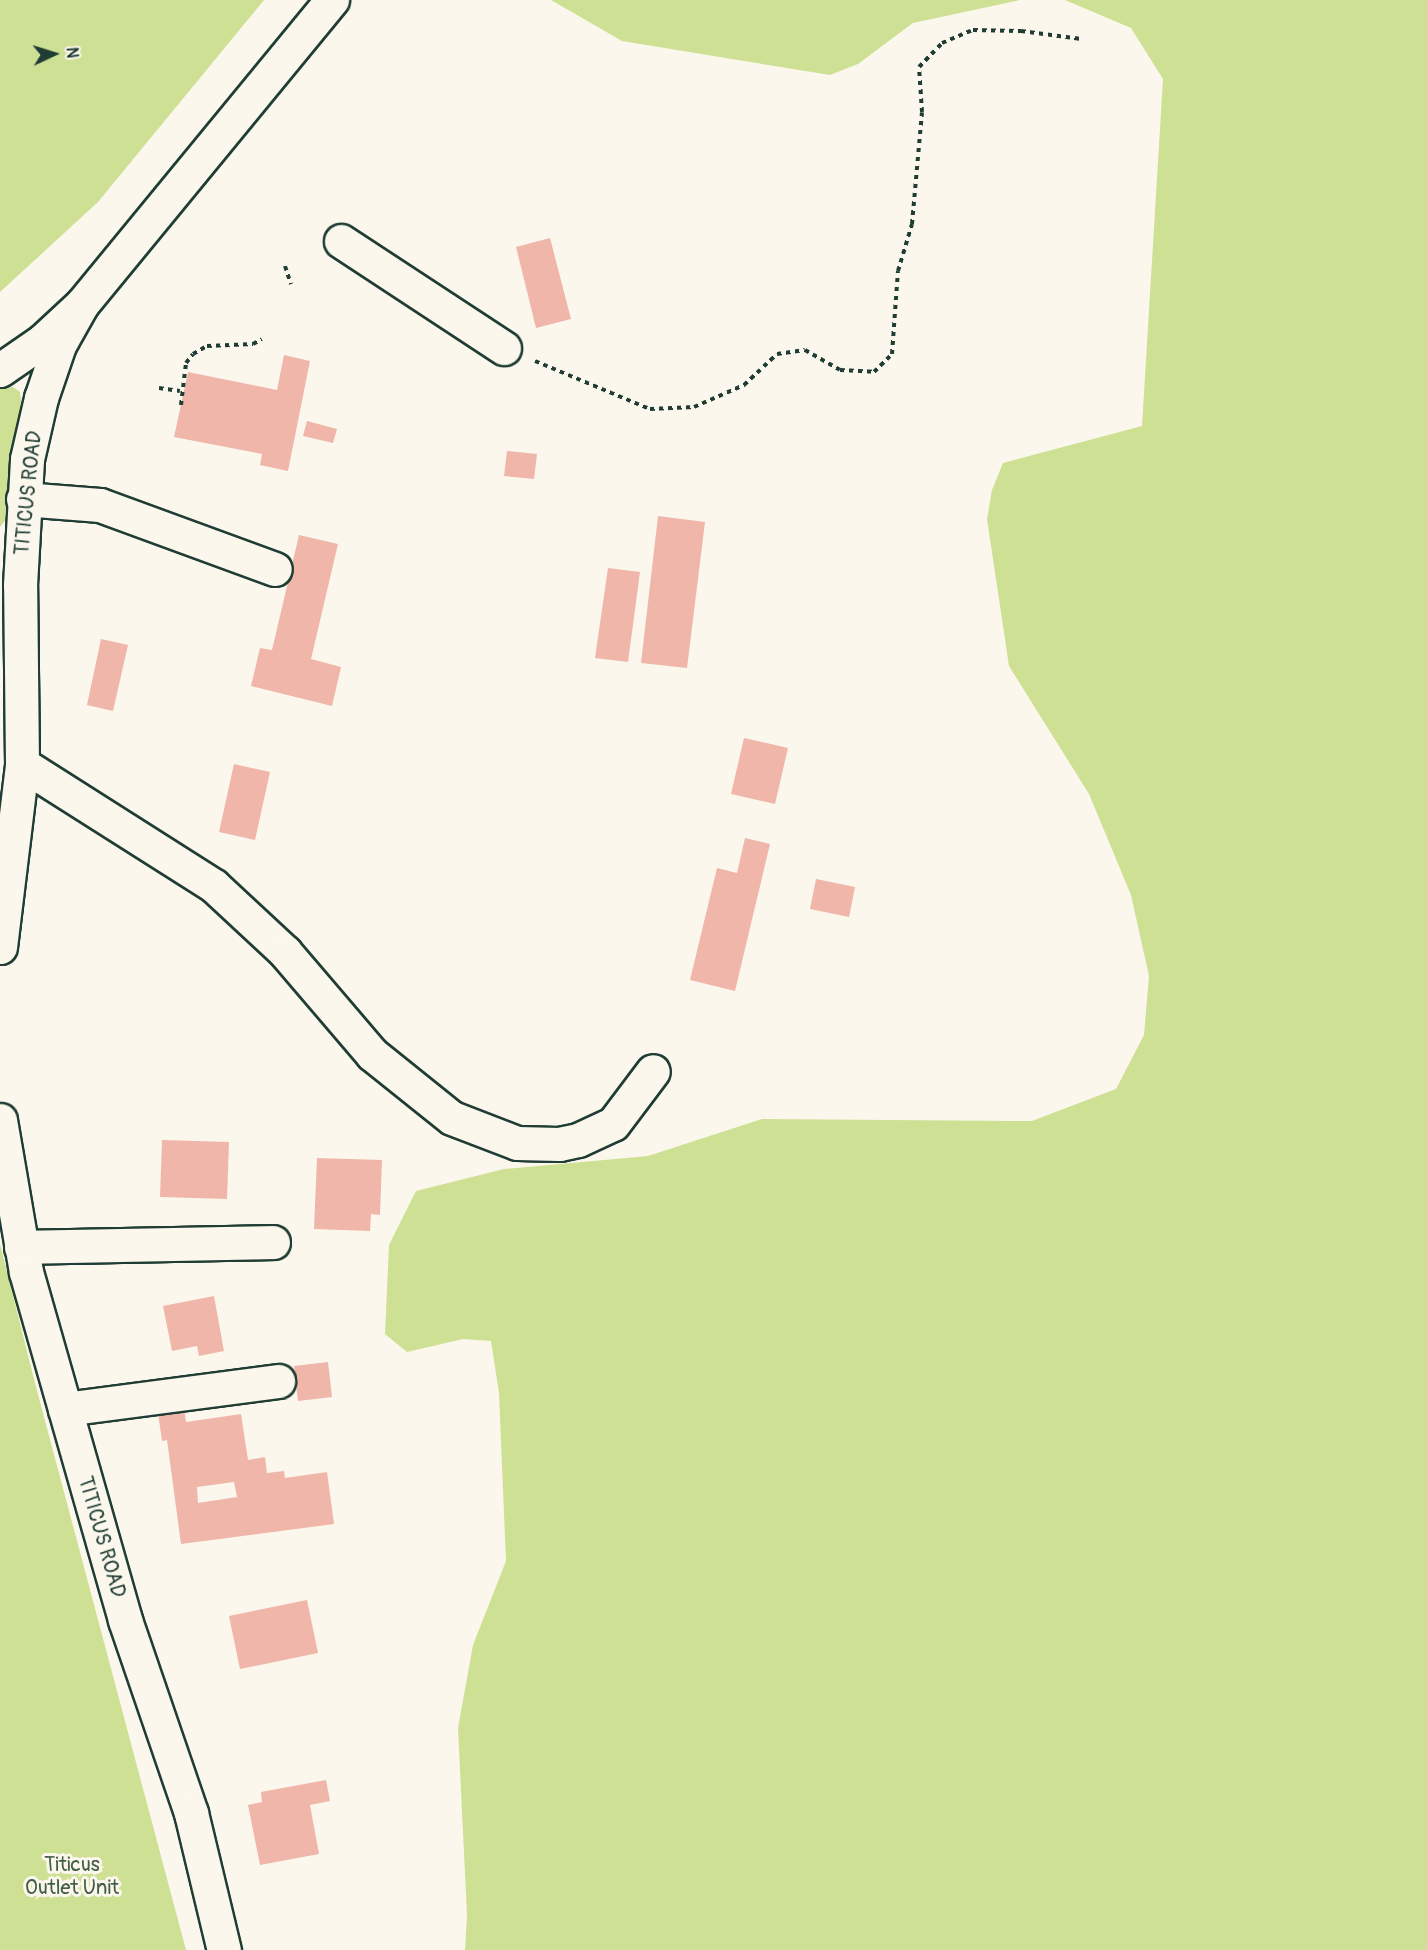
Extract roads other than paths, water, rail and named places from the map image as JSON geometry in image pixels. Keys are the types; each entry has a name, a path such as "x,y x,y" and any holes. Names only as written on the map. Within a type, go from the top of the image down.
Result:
{"main road":[{"path":"0,370 42,341 82,304 332,0"},
{"path":"341,241 504,348"},
{"name":"TITICUS ROAD","path":"0,947 22,764 20,585 27,459 41,398 59,345 82,304"},
{"path":"23,499 100,505 275,569"},
{"name":"TITICUS ROAD","path":"0,594 22,656"},
{"path":"22,764 213,886 285,952 372,1054 452,1118 517,1143 559,1144 578,1140 613,1124 653,1071"},
{"name":"TITICUS ROAD","path":"0,1120 21,1247 125,1620 191,1813 224,1950"},
{"path":"21,1247 273,1242"},
{"path":"65,1408 278,1381"}],"park label":[{"name":"Titicus Outlet Unit","path":"72,1876"}]}
